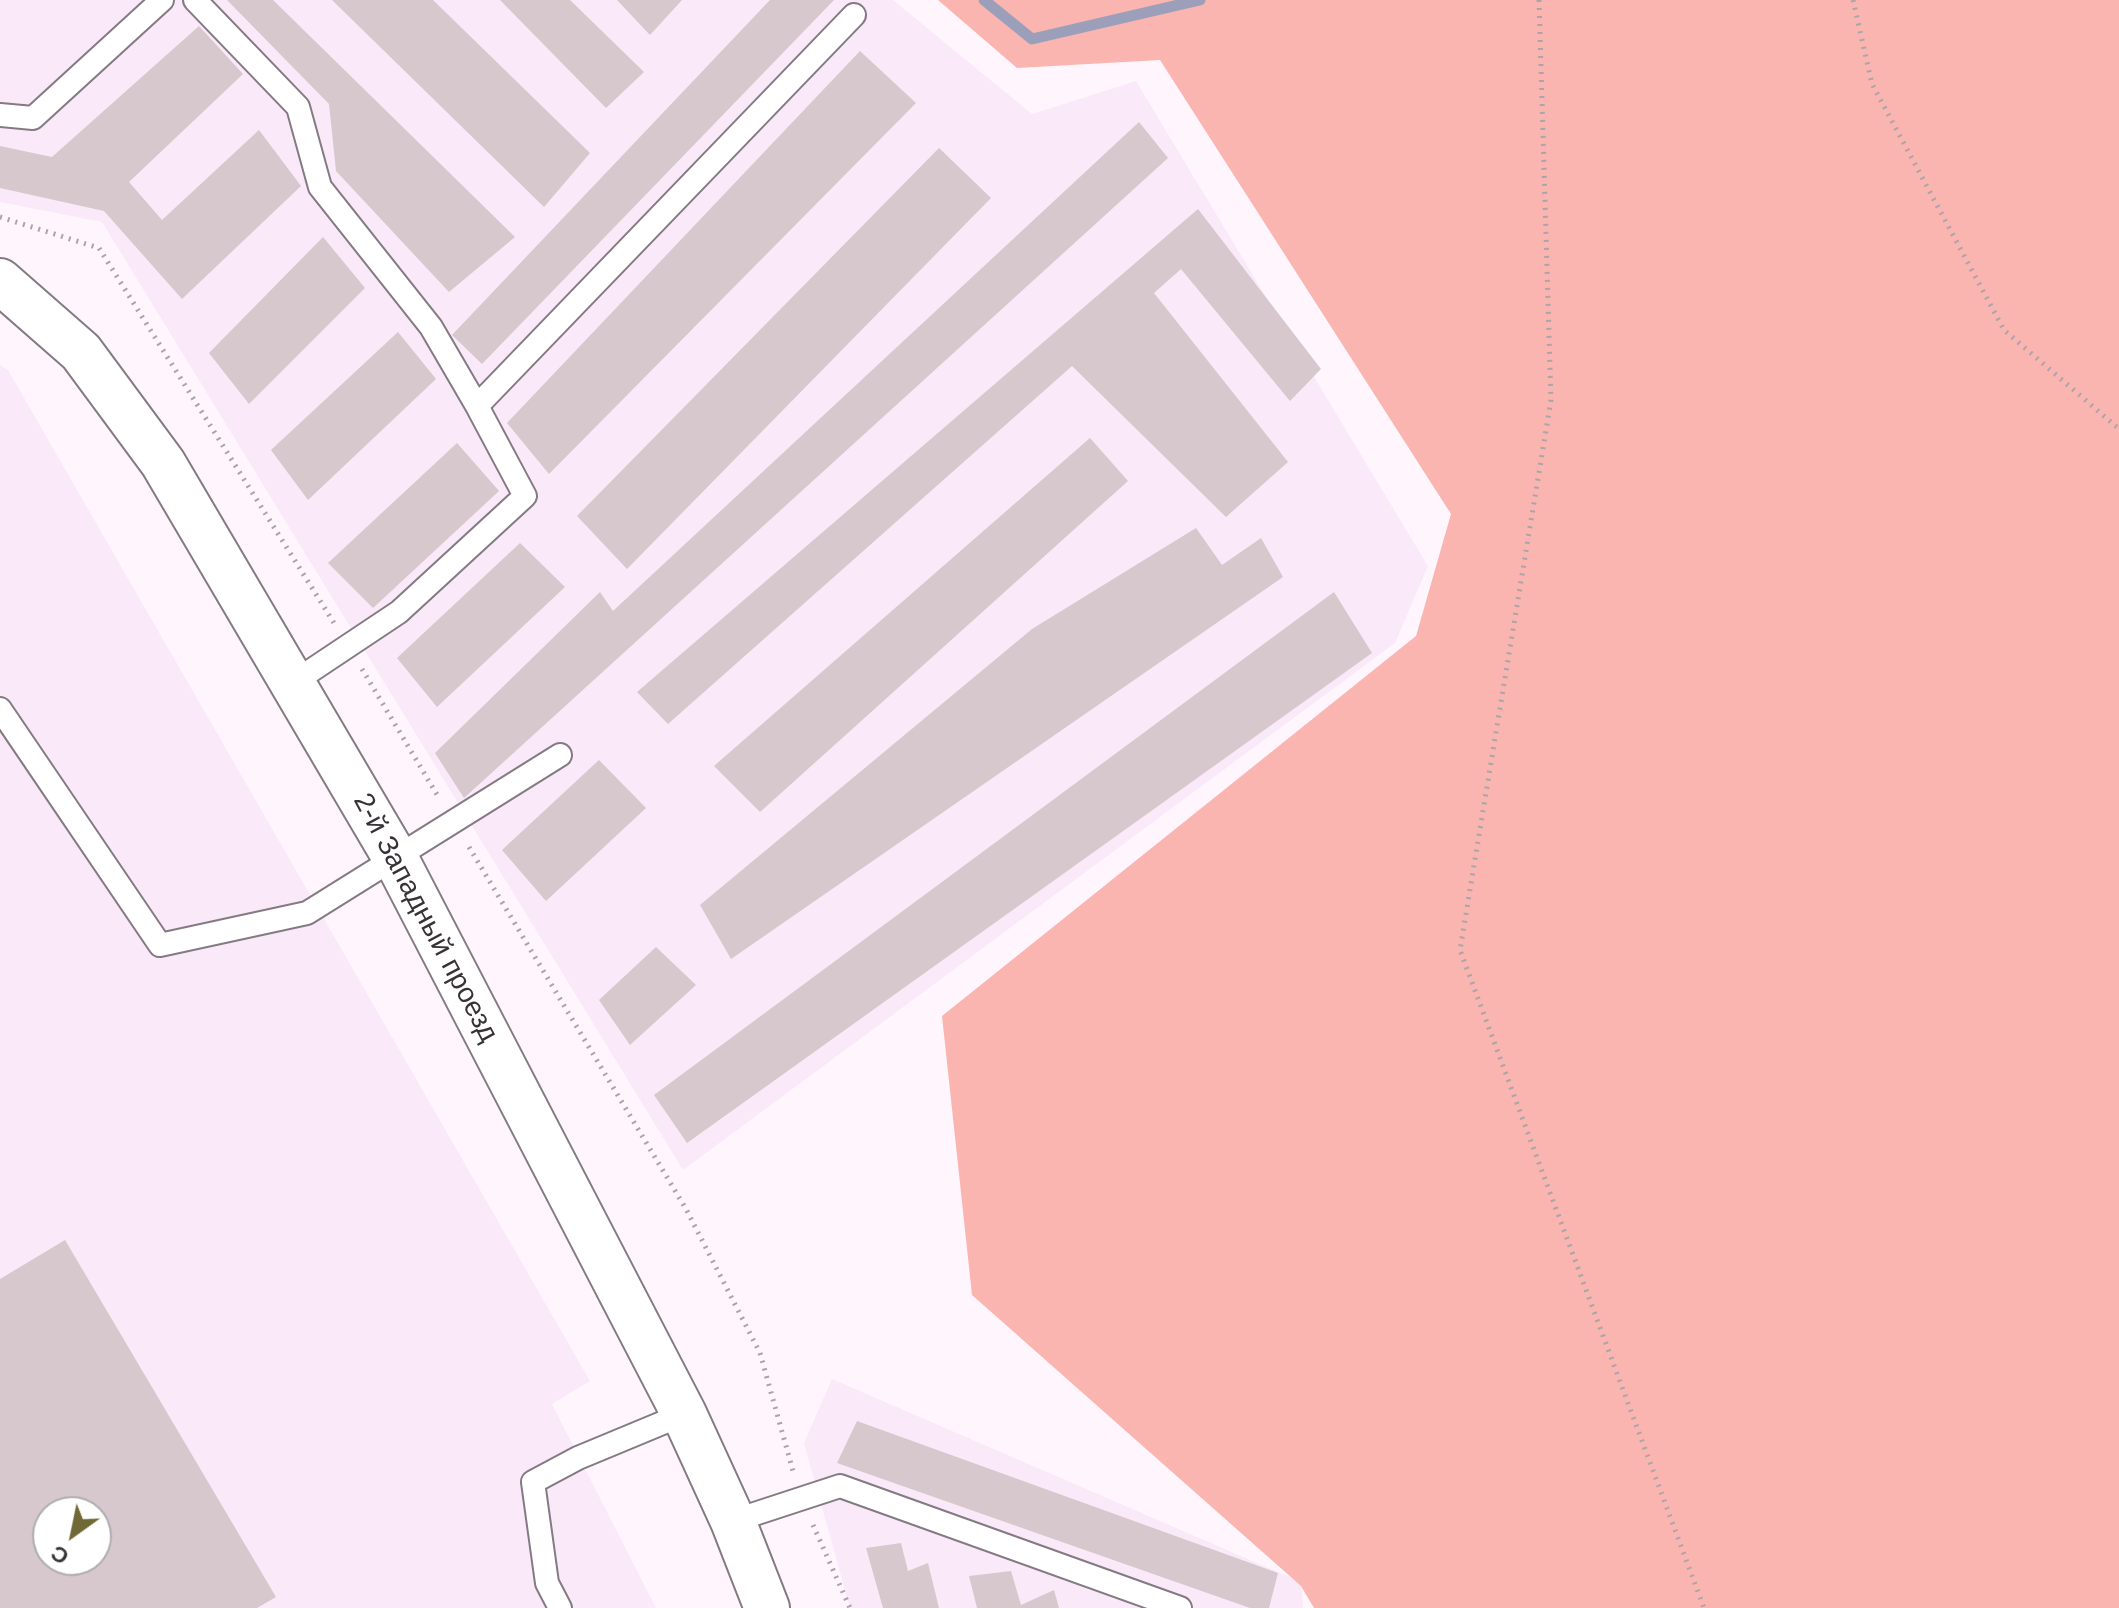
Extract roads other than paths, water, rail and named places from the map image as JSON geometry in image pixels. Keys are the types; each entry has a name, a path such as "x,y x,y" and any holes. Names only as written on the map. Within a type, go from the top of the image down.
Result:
{"street":[{"name":"2-й Западный проезд","path":"0,281 81,352 163,463 294,682 396,859 684,1414 733,1521 767,1608"}],"lane":[{"path":"0,115 33,118 162,0"},
{"path":"195,0 298,107 320,187 431,327 525,496 399,612 294,682"},
{"path":"477,406 854,15"},
{"path":"0,709 160,945 307,913 560,755"},
{"path":"560,1608 547,1583 533,1482 578,1458 684,1414"},
{"path":"733,1521 840,1486 1180,1608"}],"waterway":[{"path":"984,0 1032,39 1200,0"}]}
